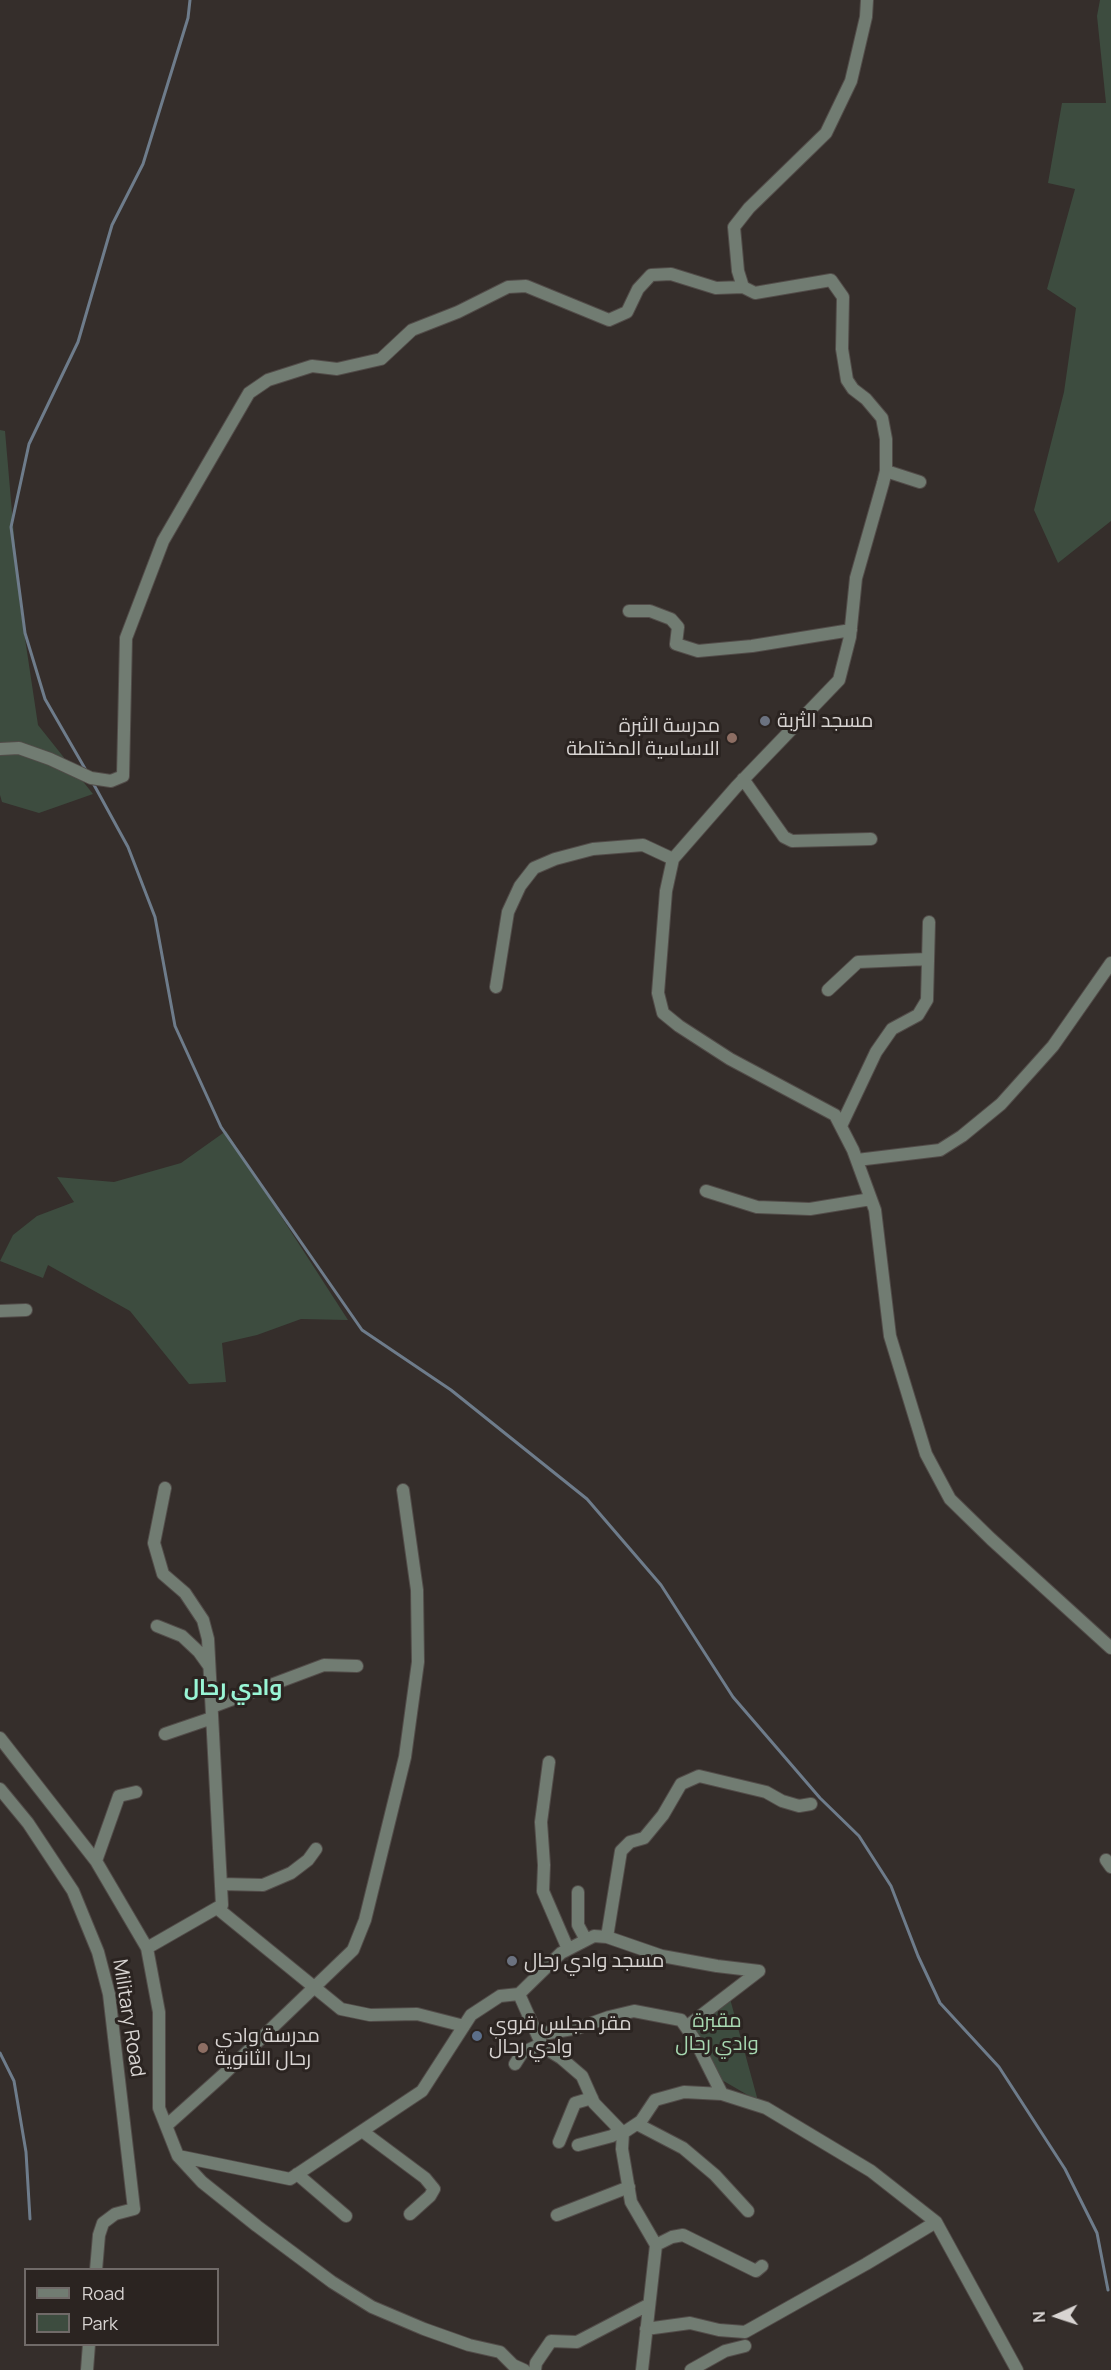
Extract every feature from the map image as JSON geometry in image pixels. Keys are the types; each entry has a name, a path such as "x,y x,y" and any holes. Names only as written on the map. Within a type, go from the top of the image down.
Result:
{"street":[{"path":"743,287 738,271 734,228 749,208 826,133 851,81 866,17 867,0"},
{"path":"0,748 19,748 91,778 111,781 123,776 126,638 163,541 249,393 268,380 312,366 337,369 381,359 412,330 458,312 508,287 526,286 609,320 627,312 638,289 651,275 671,274 716,288 743,287 755,292 831,280 843,297 842,349 847,380 882,418 886,440 886,471 856,578 851,630 839,680 743,779 673,859 666,891 658,993 663,1013 679,1026 730,1059 835,1115 857,1160 875,1210 890,1336 926,1454 950,1498 991,1539 1111,1648"},
{"path":"886,471 920,482"},
{"path":"629,610 650,611 671,619 678,627 676,644 698,651 752,646 851,630"},
{"path":"743,779 784,837 792,840 871,839"},
{"path":"496,987 508,912 520,886 534,868 555,859 593,849 643,845 673,859"},
{"path":"841,1126 876,1052 892,1029 918,1015 927,1000 929,922"},
{"path":"828,990 858,962 928,959"},
{"path":"857,1160 940,1150 962,1136 1001,1104 1053,1046 1111,963"},
{"path":"706,1191 757,1207 810,1209 871,1199"},
{"path":"0,1311 26,1310"},
{"path":"147,1948 222,1905 208,1639 203,1620 185,1593 163,1574 154,1543 165,1488"},
{"path":"166,2126 224,2074 353,1950 365,1920 405,1757 418,1662 417,1590 403,1490"},
{"path":"157,1626 182,1636 199,1652 209,1667"},
{"path":"165,1734 324,1665 357,1666"},
{"path":"0,1738 96,1861 147,1948 159,2012 159,2108 178,2156 202,2182 257,2226 332,2282 372,2307 469,2345 500,2352 513,2365 524,2370"},
{"path":"549,1762 541,1822 543,1891 568,1949"},
{"path":"607,1937 621,1851 630,1842 644,1838 663,1815 681,1784 699,1776 766,1792 782,1801 799,1806 811,1804"},
{"name":"Military Road","path":"0,1789 28,1823 73,1891 98,1953 109,1994 134,2209 115,2214 103,2223 99,2235 96,2268"},
{"path":"96,1861 119,1796 136,1792"},
{"path":"221,1884 263,1885 291,1873 308,1860 315,1849"},
{"path":"578,1892 578,1925 586,1940"},
{"path":"217,1908 341,2009 370,2015 417,2014 464,2026"},
{"path":"178,2156 290,2179 422,2091 471,2015 501,1996 519,1994 561,1953 594,1936 607,1937 662,1956 759,1971 686,2027"},
{"path":"519,1994 542,2044 582,2076 592,2098 621,2132 631,2202 656,2245 642,2370"},
{"path":"535,2030 549,2033 578,2028 634,2011 681,2020 695,2040 722,2094"},
{"path":"515,2064 522,2054 542,2044"},
{"path":"578,2145 612,2136 637,2124 655,2100 684,2092 722,2094 766,2108 871,2171 936,2223 1017,2370"},
{"path":"558,2142 575,2103 592,2098"},
{"path":"637,2124 683,2148 715,2175 748,2211"},
{"path":"362,2131 425,2178 434,2189 430,2196 410,2214"},
{"path":"297,2174 345,2216"},
{"path":"557,2215 629,2187"},
{"path":"646,2328 690,2323 719,2330 745,2332 936,2223"},
{"path":"656,2245 672,2237 683,2235 756,2271 762,2266"},
{"path":"536,2370 536,2363 551,2342 577,2342 648,2305"},
{"path":"87,2370 89,2346"},
{"path":"691,2370 724,2351 745,2346"}],"green space":[{"path":"1100,0 1111,0 1111,521 1058,563 1034,510 1064,392 1076,308 1047,289 1075,189 1048,183 1062,103 1106,103 1097,16"},
{"path":"0,430 5,431 20,605 38,725 93,794 39,813 2,802 0,795"},
{"path":"226,1131 348,1320 301,1319 257,1335 222,1343 226,1382 189,1384 130,1311 48,1265 43,1278 0,1261 13,1235 37,1216 74,1202 57,1177 114,1182 181,1163"},
{"name":"مقبرة وادي رحال","path":"729,1995 758,2101 715,2076 689,2023"}],"waterway":[{"path":"87,772 45,699 25,633 11,527 29,444 78,342 112,225 143,164 188,18 190,0"},
{"path":"93,783 128,847 155,917 175,1026 221,1127 362,1330 451,1390 587,1499 661,1585 733,1697 820,1798 859,1836 891,1886 918,1956 940,2003 999,2067 1065,2169 1097,2233 1108,2290"},
{"path":"0,2053 14,2081 26,2152 30,2219"}],"place":[{"name":"مسجد الثربة","path":"765,721"},
{"name":"مدرسة الثبرة الاساسية المختلطة","path":"732,738"},
{"name":"مسجد وادي رحال","path":"512,1961"},
{"name":"مقر مجلس قروي وادي رحال","path":"477,2036"},
{"name":"مدرسة وادي رحال الثانوية","path":"203,2048"}],"district":[{"name":"وادي رحال","path":"233,1689"}]}
